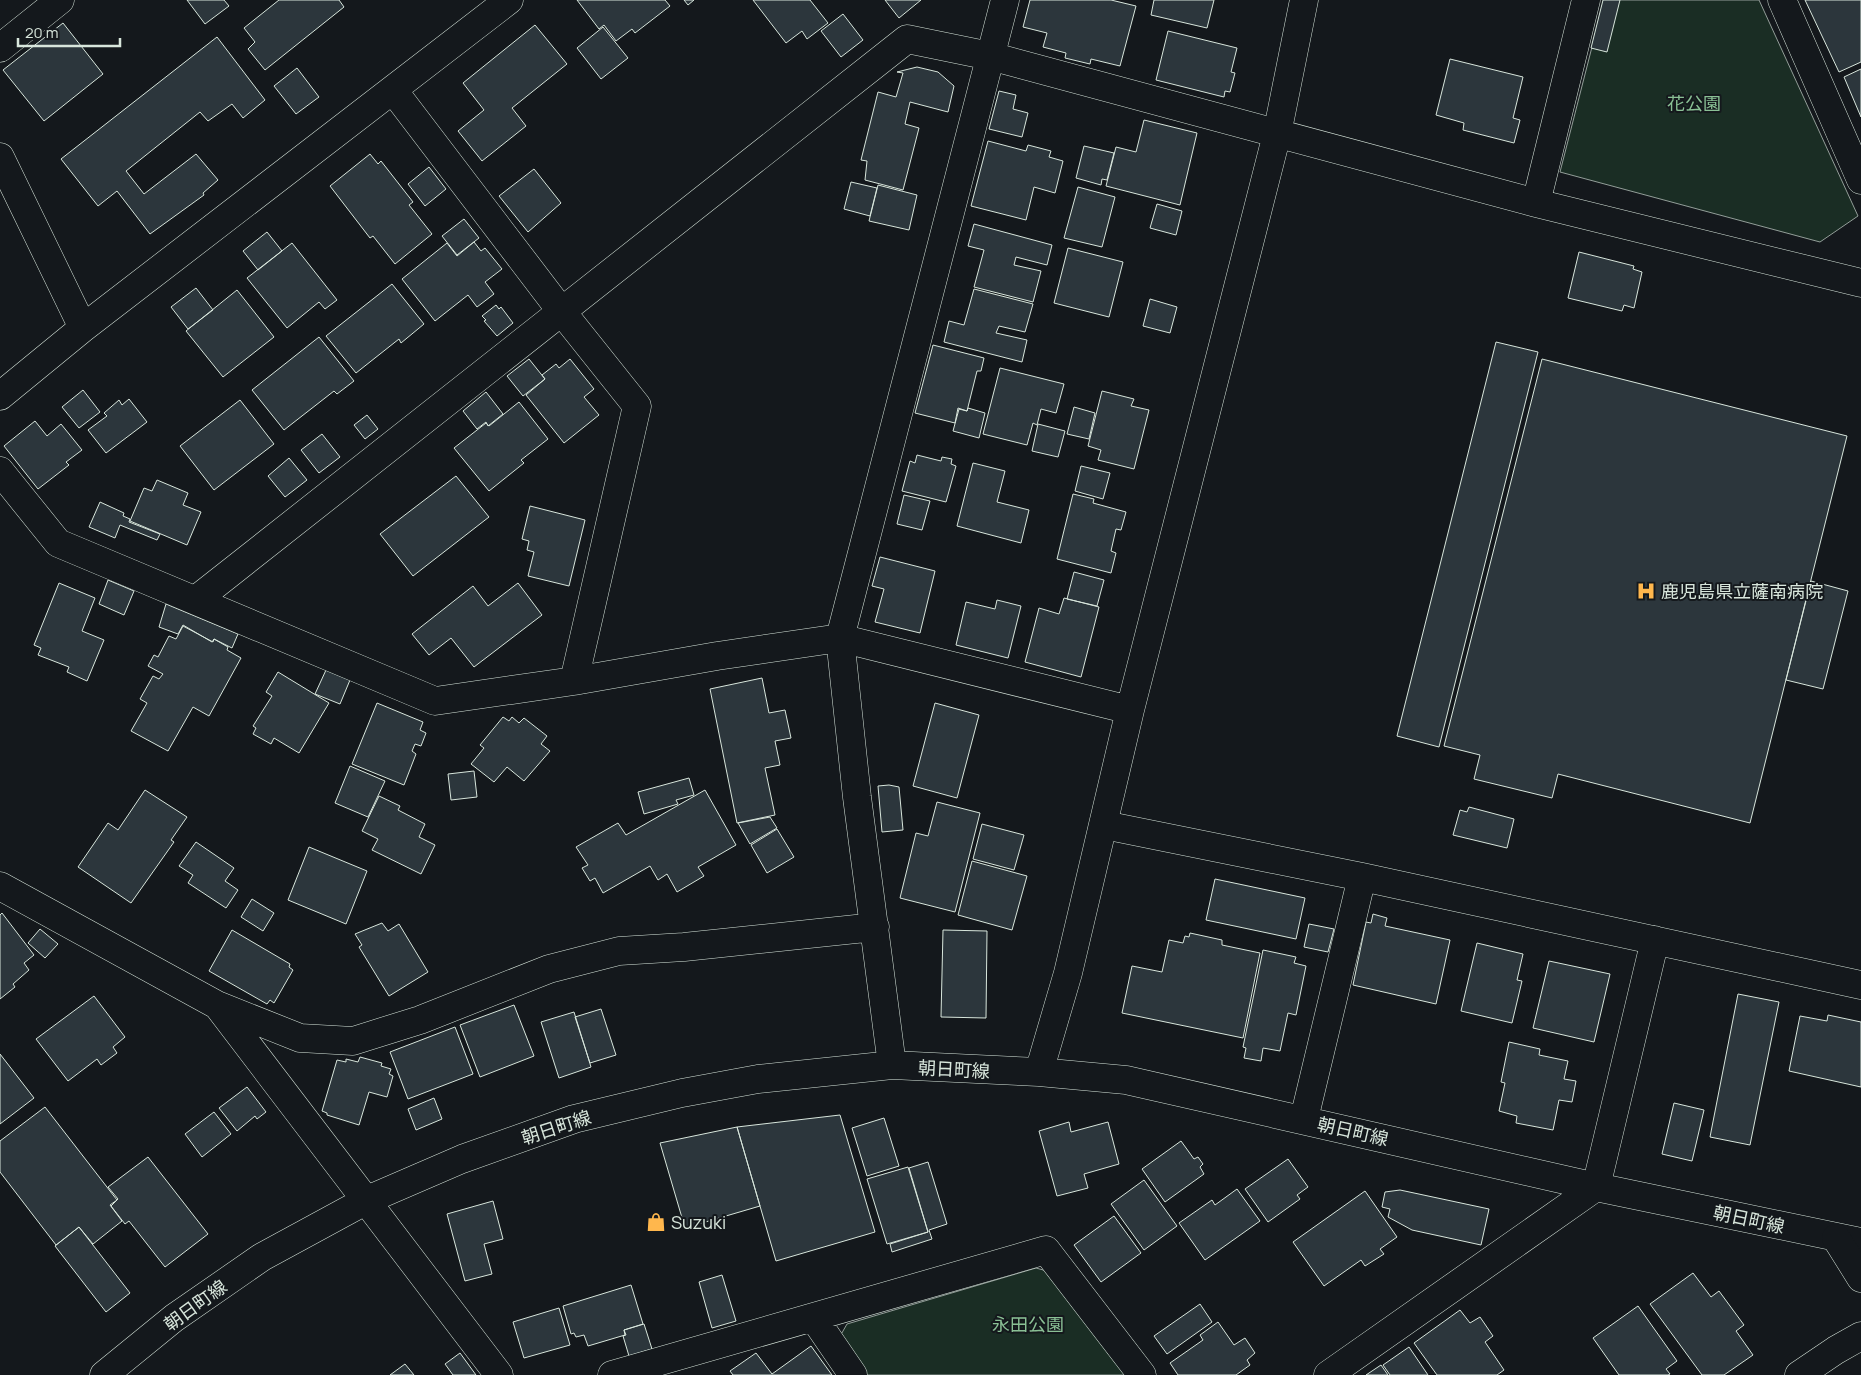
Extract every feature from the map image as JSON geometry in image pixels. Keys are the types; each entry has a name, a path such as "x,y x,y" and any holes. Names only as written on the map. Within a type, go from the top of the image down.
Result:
{"street":[{"path":"0,48 60,0"},
{"path":"0,396 83,328 509,0"},
{"path":"892,1065 857,797 840,638 1005,0"},
{"path":"1039,1072 1068,973 1130,710 1277,134 1304,0"},
{"path":"1536,203 1586,0"},
{"path":"1782,0 1861,180"},
{"path":"197,600 907,39 990,56 1536,203 1861,283"},
{"path":"394,90 562,312 637,406 574,681"},
{"path":"0,157 83,328"},
{"path":"0,471 58,542 435,700 574,681 717,656 840,638 1130,710"},
{"path":"1104,825 1362,877 1861,984"},
{"path":"1304,1120 1362,877"},
{"path":"0,886 217,1005 300,1038 353,1041 420,1020 550,969 619,951 684,947 875,927"},
{"path":"1328,1375 1596,1187 1655,940"},
{"path":"217,1005 367,1200 498,1375"},
{"name":"朝日町線","path":"104,1375 174,1318 262,1257 367,1200 462,1159 574,1119 682,1093 758,1079 892,1065 1039,1072 1126,1080 1596,1187 1849,1240"},
{"path":"1849,1240 1861,1278"},
{"path":"612,1375 1046,1250 1142,1375"},
{"path":"814,1318 853,1375"},
{"path":"1800,1375 1836,1350 1861,1336"}],"green space":[{"name":"花公園","path":"1604,0 1759,0 1858,216 1820,242 1560,172"},
{"name":"永田公園","path":"1036,1268 1054,1273 1126,1375 864,1375 839,1338 847,1324"}],"building":[{"path":"187,0 224,0 229,6 205,24"},
{"path":"279,0 339,0 344,7 265,70 248,49 255,42 244,28"},
{"path":"577,0 665,0 670,6 635,33 632,29 616,41 604,25 599,29"},
{"path":"684,0 694,0 688,5"},
{"path":"753,0 810,0 828,23 807,39 802,31 786,43"},
{"path":"885,0 921,0 899,18"},
{"path":"1030,0 1111,0 1136,6 1120,66 1091,59 1090,64 1065,58 1066,53 1043,47 1047,33 1023,27"},
{"path":"1154,0 1214,0 1207,28 1151,15"},
{"path":"1603,0 1620,0 1607,52 1591,48"},
{"path":"1805,0 1861,0 1861,62 1839,72"},
{"path":"843,14 863,40 841,57 821,31"},
{"path":"63,23 103,74 44,121 3,70"},
{"path":"535,25 567,64 512,108 526,126 482,161 458,131 484,110 463,83"},
{"path":"603,27 628,58 601,79 577,48"},
{"path":"1168,31 1237,48 1231,72 1235,73 1230,92 1225,91 1224,97 1156,80"},
{"path":"217,37 265,100 243,118 232,104 208,121 200,112 126,171 144,194 196,154 218,180 203,193 204,195 150,234 117,191 98,206 61,159"},
{"path":"1450,59 1523,77 1513,118 1520,120 1514,143 1463,130 1464,123 1436,115"},
{"path":"917,67 938,72 954,86 948,112 910,102 905,124 919,128 903,190 865,180 867,161 861,160 878,92 896,97 903,73 897,72"},
{"path":"297,68 319,97 296,114 274,86"},
{"path":"1861,69 1861,117 1844,77"},
{"path":"999,91 1016,95 1013,109 1028,113 1022,137 989,129"},
{"path":"1144,120 1197,133 1180,205 1106,186 1116,147 1136,152"},
{"path":"988,141 1026,151 1028,145 1051,151 1049,157 1063,161 1055,193 1034,187 1026,220 971,206"},
{"path":"1084,146 1114,153 1107,180 1102,179 1101,185 1076,178"},
{"path":"370,154 378,164 381,161 413,202 409,205 432,234 395,264 373,236 370,238 330,186"},
{"path":"429,167 446,189 425,206 408,184"},
{"path":"534,169 561,203 528,232 499,196"},
{"path":"851,182 877,188 870,216 844,209"},
{"path":"878,185 917,195 909,230 869,221"},
{"path":"1078,187 1115,197 1102,247 1064,238"},
{"path":"1157,204 1182,211 1176,235 1150,228"},
{"path":"464,219 479,238 457,255 442,236"},
{"path":"974,224 1052,245 1047,265 1016,257 1014,265 1041,271 1033,302 974,287 984,250 968,246"},
{"path":"267,232 282,251 258,270 243,251"},
{"path":"474,242 481,251 485,248 502,269 485,282 494,294 477,307 468,295 435,321 402,279 447,243 457,256"},
{"path":"292,243 337,300 325,309 319,302 287,328 247,278"},
{"path":"1068,248 1123,262 1109,317 1054,303"},
{"path":"1579,252 1634,266 1633,269 1642,272 1634,308 1624,305 1622,311 1568,298"},
{"path":"392,284 424,324 401,343 399,339 356,373 326,336"},
{"path":"196,288 213,310 188,329 171,307"},
{"path":"974,289 1033,304 1025,332 999,326 996,333 1027,340 1022,362 944,342 949,321 964,325"},
{"path":"237,290 274,337 223,377 186,331"},
{"path":"1150,299 1177,307 1170,333 1143,326"},
{"path":"496,305 499,309 501,307 513,323 497,336 482,316"},
{"path":"319,337 354,381 337,394 334,391 284,430 252,390"},
{"path":"1496,342 1538,352 1439,747 1397,736"},
{"path":"933,345 984,358 981,371 977,371 967,411 958,408 955,423 915,413"},
{"path":"529,359 545,379 523,396 507,376"},
{"path":"570,359 594,389 584,397 599,415 564,443 526,395 545,379 542,375 556,364 559,368"},
{"name":"鹿児島県立薩南病院","path":"1542,359 1847,436 1750,823 1558,774 1552,798 1474,779 1480,755 1444,746"},
{"path":"1000,368 1064,384 1056,413 1041,409 1037,425 1033,423 1027,445 983,434"},
{"path":"83,390 100,412 79,428 62,407"},
{"path":"1102,391 1134,399 1131,406 1149,410 1134,469 1098,460 1101,450 1088,446"},
{"path":"486,392 503,414 488,426 486,422 477,429 463,411"},
{"path":"129,399 147,422 106,453 88,430 107,416 104,413 119,400 122,405"},
{"path":"240,400 274,444 214,490 180,446"},
{"path":"519,402 548,439 521,460 524,463 489,491 454,448 486,423 489,426"},
{"path":"1074,407 1095,413 1089,439 1067,434"},
{"path":"968,408 985,413 979,438 953,431 959,409 967,411"},
{"path":"367,415 378,429 365,439 354,425"},
{"path":"35,421 47,436 61,424 82,450 66,462 69,465 38,489 4,446"},
{"path":"1038,424 1065,431 1058,457 1032,451"},
{"path":"322,434 340,457 319,473 301,450"},
{"path":"917,455 941,461 942,457 952,459 951,464 956,466 946,502 902,491 910,461 915,463"},
{"path":"289,458 307,480 285,497 268,476"},
{"path":"973,463 1005,471 997,502 1029,510 1021,543 957,526"},
{"path":"1081,466 1110,473 1103,499 1075,491"},
{"path":"456,476 489,517 413,576 380,534"},
{"path":"157,480 188,493 183,505 201,512 187,545 130,521 144,488 152,491"},
{"path":"1073,494 1094,499 1093,503 1126,512 1121,530 1116,529 1111,551 1116,553 1111,573 1057,559"},
{"path":"904,495 930,501 922,530 897,524"},
{"path":"100,502 124,513 123,516 130,519 129,522 160,534 157,540 120,525 115,538 89,527"},
{"path":"530,506 585,520 569,586 528,576 534,552 527,550 529,541 522,539"},
{"path":"880,557 935,571 920,633 875,622 884,589 872,586"},
{"path":"1074,572 1104,580 1097,606 1067,599"},
{"path":"108,580 134,591 124,615 99,604"},
{"path":"1811,581 1848,591 1823,689 1786,680"},
{"path":"59,583 95,598 82,631 104,640 87,681 67,672 69,667 38,655 41,648 34,645"},
{"path":"518,583 542,615 474,667 451,638 429,655 412,634 473,586 488,606"},
{"path":"1064,598 1099,607 1081,677 1025,662 1039,608 1059,614"},
{"path":"997,600 1021,606 1008,658 956,645 966,602 995,609"},
{"path":"166,604 238,634 232,648 214,639 212,642 183,625 178,634 159,627"},
{"path":"183,626 213,642 214,639 228,647 227,650 241,658 209,716 193,707 168,751 131,731 147,703 140,699 153,676 159,679 163,674 148,666 154,655 158,657 169,636 176,639"},
{"path":"326,670 350,680 340,704 315,694"},
{"path":"278,672 329,703 299,753 274,738 271,744 253,734 256,728 253,726 272,696 266,692"},
{"path":"762,678 769,713 785,710 791,738 775,741 780,765 765,768 775,815 737,823 710,689"},
{"path":"377,703 423,722 420,730 426,733 421,746 415,744 412,751 416,754 404,785 352,764"},
{"path":"935,703 979,715 957,798 913,786"},
{"path":"503,717 509,721 512,717 519,723 524,718 547,736 541,744 550,751 524,781 507,767 494,782 471,764 484,748 480,745"},
{"path":"350,766 385,781 368,817 335,803"},
{"path":"474,771 477,797 451,800 448,774"},
{"path":"689,778 694,795 676,800 678,804 644,814 638,792"},
{"path":"889,785 899,787 903,830 882,832 878,786"},
{"path":"145,790 187,817 171,840 174,842 131,903 78,867 108,823 118,830"},
{"path":"705,790 736,845 698,867 704,876 677,892 667,874 658,880 650,866 603,893 595,878 590,881 582,868 588,865 576,847 618,823 626,835"},
{"path":"379,796 400,806 398,810 425,824 419,837 435,845 421,874 372,850 378,839 362,831"},
{"path":"937,802 980,813 955,912 900,898 916,833 928,836"},
{"path":"1469,807 1514,819 1507,848 1453,835 1460,810 1467,812"},
{"path":"770,817 777,828 750,844 738,823"},
{"path":"982,824 1024,835 1014,870 973,859"},
{"path":"777,829 794,857 767,873 751,845"},
{"path":"196,842 234,868 225,881 238,890 226,908 188,883 193,875 179,866"},
{"path":"309,847 367,871 346,924 288,900"},
{"path":"972,861 1027,876 1012,930 958,915"},
{"path":"1215,879 1305,898 1296,939 1206,920"},
{"path":"252,899 274,913 263,931 241,917"},
{"path":"2,913 34,955 24,963 29,970 13,984 15,987 0,999 0,915"},
{"path":"1373,914 1387,918 1385,926 1450,940 1436,1004 1353,985 1366,922 1371,923"},
{"path":"382,923 388,931 399,924 428,972 389,996 359,947 362,945 355,934"},
{"path":"1309,924 1334,929 1328,952 1304,947"},
{"path":"40,929 58,944 45,958 28,943"},
{"path":"232,930 290,964 289,967 293,970 274,1003 270,1000 267,1004 209,971"},
{"path":"943,930 987,931 986,1018 941,1017"},
{"path":"1190,933 1222,940 1222,945 1260,953 1243,1038 1122,1013 1132,966 1162,972 1169,940 1183,943 1185,936 1189,937"},
{"path":"1477,943 1523,954 1517,980 1522,981 1512,1023 1461,1011"},
{"path":"1263,950 1296,957 1294,963 1306,966 1296,1015 1288,1013 1280,1051 1263,1048 1261,1061 1244,1058 1246,1048 1243,1047"},
{"path":"1549,961 1610,974 1594,1042 1533,1028"},
{"path":"1738,994 1779,1002 1750,1145 1710,1137"},
{"path":"94,996 125,1037 113,1047 117,1053 101,1065 97,1059 68,1081 36,1039"},
{"path":"514,1005 534,1056 480,1077 460,1025"},
{"path":"601,1009 616,1055 590,1063 575,1017"},
{"path":"574,1012 591,1067 559,1078 541,1022"},
{"path":"1828,1015 1861,1022 1861,1087 1789,1071 1800,1016 1827,1021"},
{"path":"455,1027 473,1074 408,1099 390,1052"},
{"path":"1509,1042 1540,1049 1539,1055 1568,1061 1564,1079 1576,1081 1572,1102 1559,1100 1553,1130 1516,1123 1517,1116 1499,1111 1505,1083 1501,1082"},
{"path":"0,1054 34,1098 0,1124"},
{"path":"360,1057 382,1063 381,1066 391,1069 389,1074 393,1076 387,1097 369,1092 359,1125 327,1115 327,1113 322,1111 337,1060 346,1062 346,1059 358,1062"},
{"path":"247,1087 266,1112 257,1119 255,1116 237,1131 219,1108"},
{"path":"434,1098 442,1119 416,1130 408,1109"},
{"path":"1674,1103 1704,1110 1692,1161 1662,1154"},
{"path":"45,1107 117,1200 110,1205 122,1221 93,1244 79,1227 56,1245 0,1172 0,1141"},
{"path":"214,1112 231,1134 202,1157 185,1134"},
{"path":"840,1115 875,1232 776,1261 737,1127"},
{"path":"884,1118 899,1166 867,1176 852,1128"},
{"path":"1069,1122 1071,1132 1108,1122 1119,1164 1084,1174 1088,1188 1057,1196 1039,1131"},
{"path":"737,1127 760,1206 685,1228 660,1143"},
{"path":"1181,1141 1194,1159 1198,1157 1203,1164 1200,1167 1204,1174 1165,1202 1142,1169"},
{"path":"148,1157 208,1234 165,1267 129,1221 125,1224 111,1206 118,1199 108,1187"},
{"path":"1288,1159 1308,1187 1297,1195 1300,1199 1268,1222 1245,1189"},
{"path":"928,1162 947,1224 929,1230 932,1239 892,1252 890,1244 928,1232 909,1168"},
{"path":"908,1167 928,1232 887,1244 867,1179"},
{"path":"1144,1180 1177,1226 1144,1250 1111,1204"},
{"path":"1237,1189 1260,1221 1205,1260 1179,1223 1212,1200 1215,1205"},
{"path":"1400,1190 1489,1209 1481,1245 1412,1230 1388,1217 1390,1209 1382,1207 1385,1192"},
{"path":"1365,1191 1397,1237 1380,1249 1384,1254 1365,1266 1361,1260 1324,1286 1293,1242"},
{"path":"493,1201 503,1239 484,1244 492,1274 465,1281 447,1214"},
{"path":"1114,1216 1141,1253 1101,1282 1074,1245"},
{"path":"79,1227 130,1293 106,1312 55,1246"},
{"path":"1693,1273 1711,1297 1719,1291 1744,1325 1736,1331 1753,1355 1724,1375 1702,1375 1650,1304"},
{"path":"722,1275 736,1321 712,1328 699,1282"},
{"path":"631,1285 643,1324 624,1330 625,1335 588,1346 584,1335 576,1337 574,1333 571,1334 563,1306"},
{"path":"1200,1304 1212,1322 1167,1354 1154,1336"},
{"path":"1638,1306 1677,1361 1666,1369 1670,1374 1668,1375 1619,1375 1593,1338"},
{"path":"559,1308 570,1345 524,1358 513,1322"},
{"path":"1460,1310 1470,1323 1480,1317 1493,1336 1485,1342 1504,1370 1497,1375 1437,1375 1414,1343"},
{"path":"1218,1322 1234,1345 1245,1338 1255,1353 1247,1360 1250,1365 1236,1375 1178,1375 1170,1363 1203,1340 1200,1335"},
{"path":"644,1324 652,1349 629,1356 623,1336 626,1335 624,1330"},
{"path":"811,1346 832,1375 733,1375 730,1371 756,1353 772,1374"},
{"path":"1409,1347 1428,1375 1390,1375 1383,1365"},
{"path":"460,1353 476,1375 453,1375 445,1364"},
{"path":"405,1364 414,1375 390,1375"},
{"path":"1381,1365 1388,1375 1366,1375"}],"place":[{"name":"鹿児島県立薩南病院","path":"1646,591"},
{"name":"Suzuki","path":"656,1222"}]}
